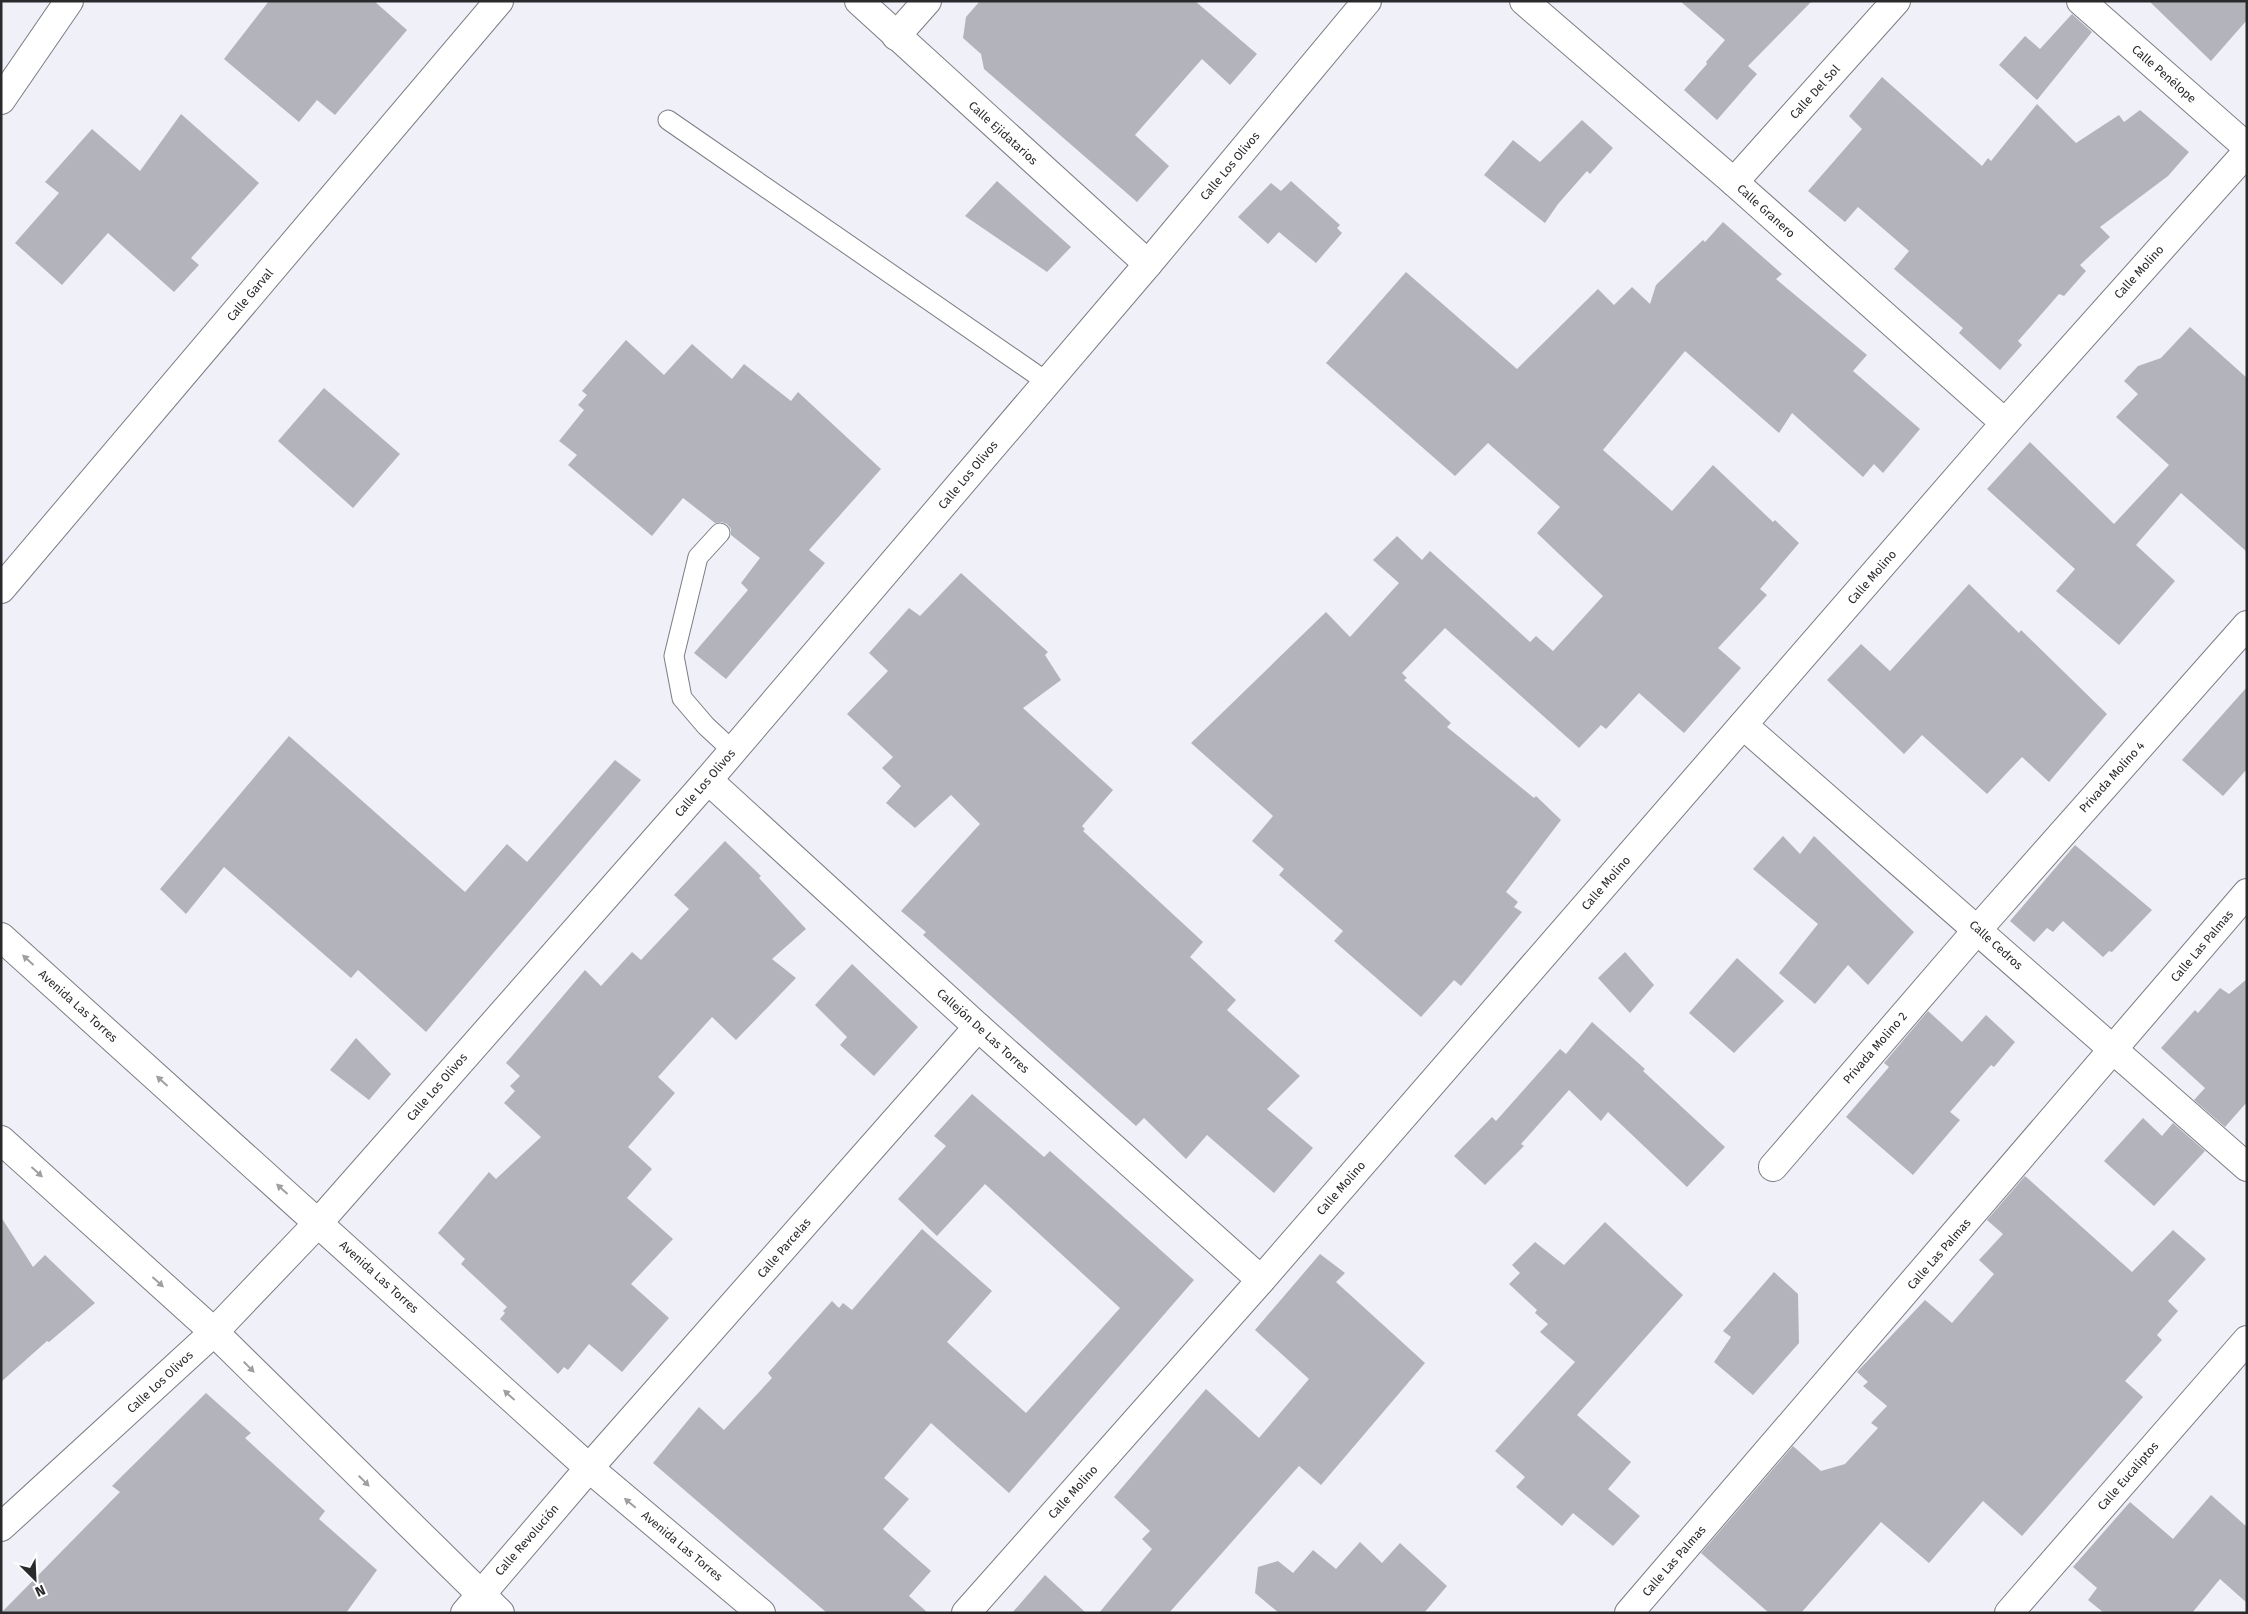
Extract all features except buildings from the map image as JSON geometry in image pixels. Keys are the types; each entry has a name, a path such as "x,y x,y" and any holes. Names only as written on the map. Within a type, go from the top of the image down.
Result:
{"street":[{"path":"1,100 70,1"},
{"name":"Calle Garval","path":"1,589 499,1"},
{"name":"Calle Ejidatarios","path":"860,1 896,36 1148,264"},
{"path":"896,36 927,1"},
{"name":"Calle Los Olivos","path":"1,1527 214,1332 319,1222 733,751 1148,264 1367,1"},
{"name":"Calle Granero","path":"1524,1 1734,182 2005,423"},
{"name":"Calle Del Sol","path":"1734,182 1896,1"},
{"name":"Calle Penélope","path":"2081,1 2247,147"},
{"name":"Calle Molino","path":"966,1613 1261,1280 2005,423 2247,152"},
{"name":"Privada Molino 4","path":"1978,929 2247,625"},
{"name":"Calle Cedros","path":"1744,725 1978,929 2247,1168"},
{"name":"Callejón De Las Torres","path":"708,780 978,1028 1261,1280"},
{"name":"Calle Las Palmas","path":"1629,1613 2247,894"},
{"name":"Privada Molino 2","path":"1773,1166 1978,929"},
{"name":"Avenida Las Torres","path":"1,937 319,1222 589,1468 761,1613"},
{"name":"Calle Parcelas","path":"589,1468 978,1028"},
{"path":"1,1140 214,1332 482,1607"},
{"name":"Calle Eucaliptos","path":"2009,1613 2247,1340"},
{"name":"Calle Revolución","path":"482,1607 589,1468"}],"lane":[{"path":"668,120 1047,382"},
{"path":"720,533 698,557 674,656 682,698 706,726 733,751"}]}
